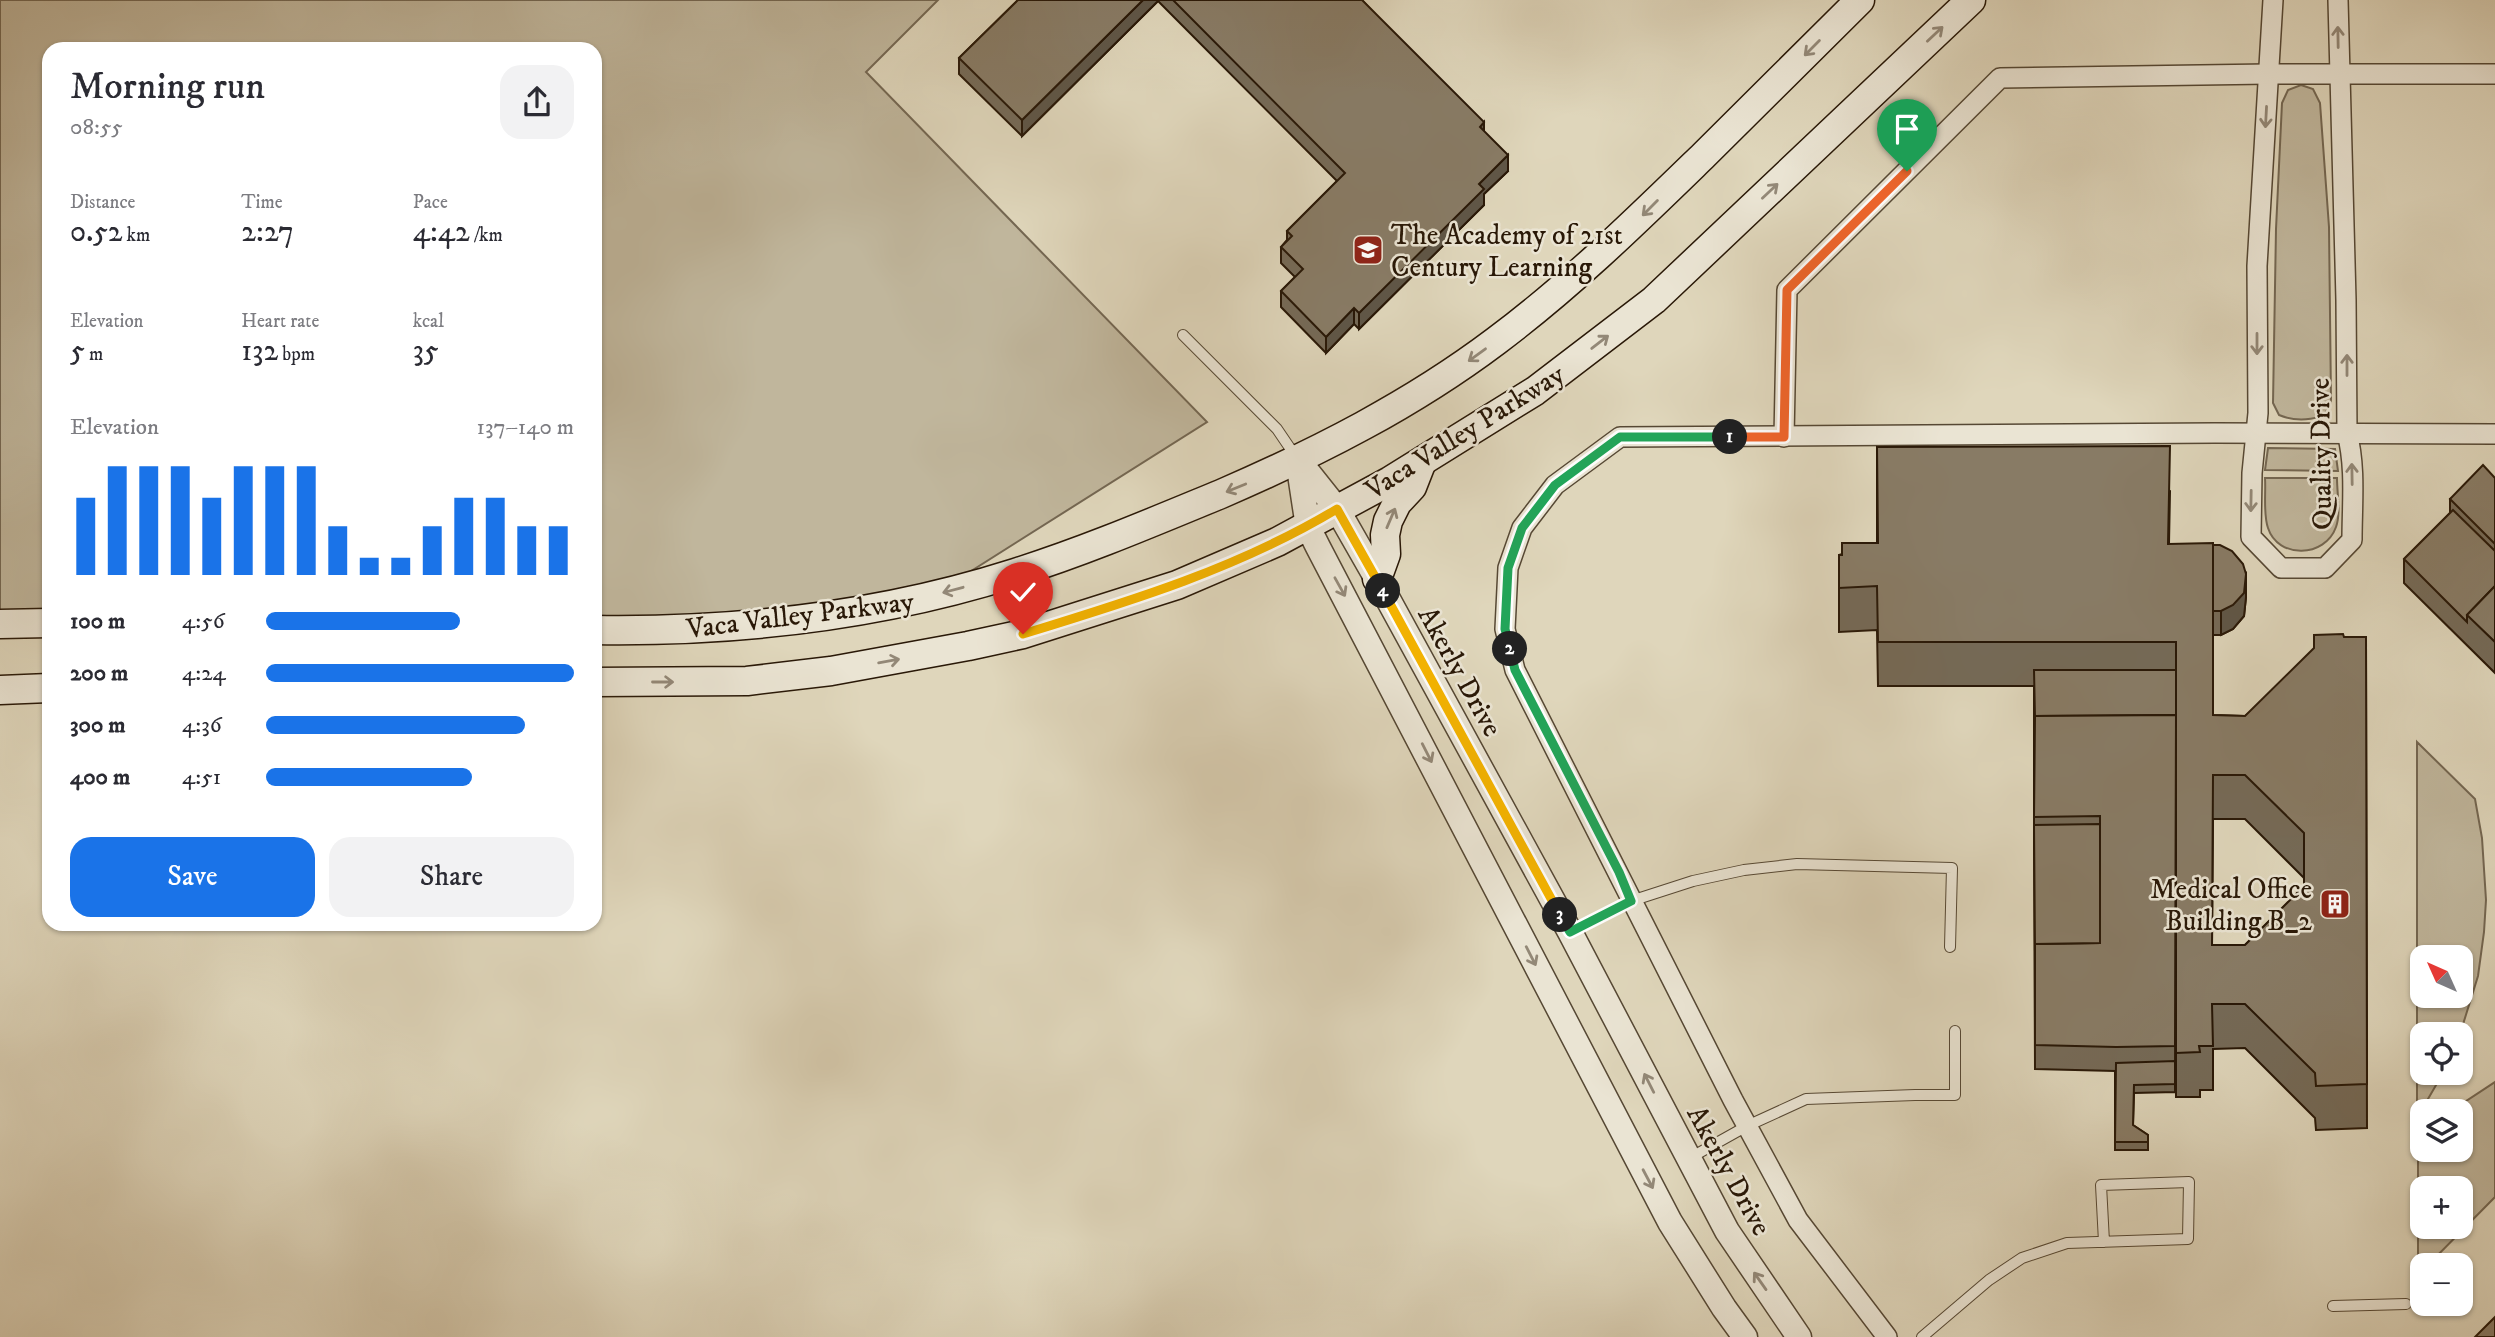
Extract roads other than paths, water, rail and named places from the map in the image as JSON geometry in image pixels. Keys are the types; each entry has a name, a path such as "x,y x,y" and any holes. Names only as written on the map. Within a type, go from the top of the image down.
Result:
{"main road":[{"name":"Vaca Valley Parkway","path":"602,630 658,631 755,624 838,614 930,597 1016,573 1140,528 1298,460 1430,388 1549,299 1618,240 1860,0"},
{"name":"Vaca Valley Parkway","path":"602,682 747,681 843,669 1023,634 1177,585 1308,527 1422,462 1535,391 1654,300 1971,0"},
{"path":"1377,579 1386,554 1385,535 1388,521 1397,503 1412,486 1422,462"},
{"path":"0,624 42,623"},
{"path":"0,690 42,688"}],"street":[{"name":"Quality Drive","path":"2273,0 2257,266 2258,413 2252,473 2251,537 2281,568 2325,568 2352,540 2351,447 2347,433 2338,0"},
{"path":"1784,437 1787,290 2000,78 2495,74"},
{"path":"1887,1337 1798,1220 1631,901 1619,872 1515,670 1505,629 1508,568 1522,528 1555,485 1620,437 2495,434"},
{"name":"Akerly Drive","path":"1298,460 1337,509 1377,579 1570,932 1727,1231 1799,1337"},
{"path":"1298,460 1308,527 1670,1222 1745,1337"}],"lane":[{"path":"1183,335 1277,429 1298,460"},
{"path":"1570,932 1631,901 1693,881 1744,870 1797,864 1952,868 1950,947"},
{"path":"1687,1159 1747,1126 1806,1099 1955,1095 1955,1031"},
{"path":"1922,1337 1989,1280 2022,1258 2067,1243 2104,1242 2188,1239 2189,1182 2101,1185 2104,1242"},
{"path":"2333,1306 2406,1304"}],"place":[{"name":"The Academy of 21st Century Learning","path":"1368,250"},
{"name":"Medical Office Building B_2","path":"2335,904"}]}
